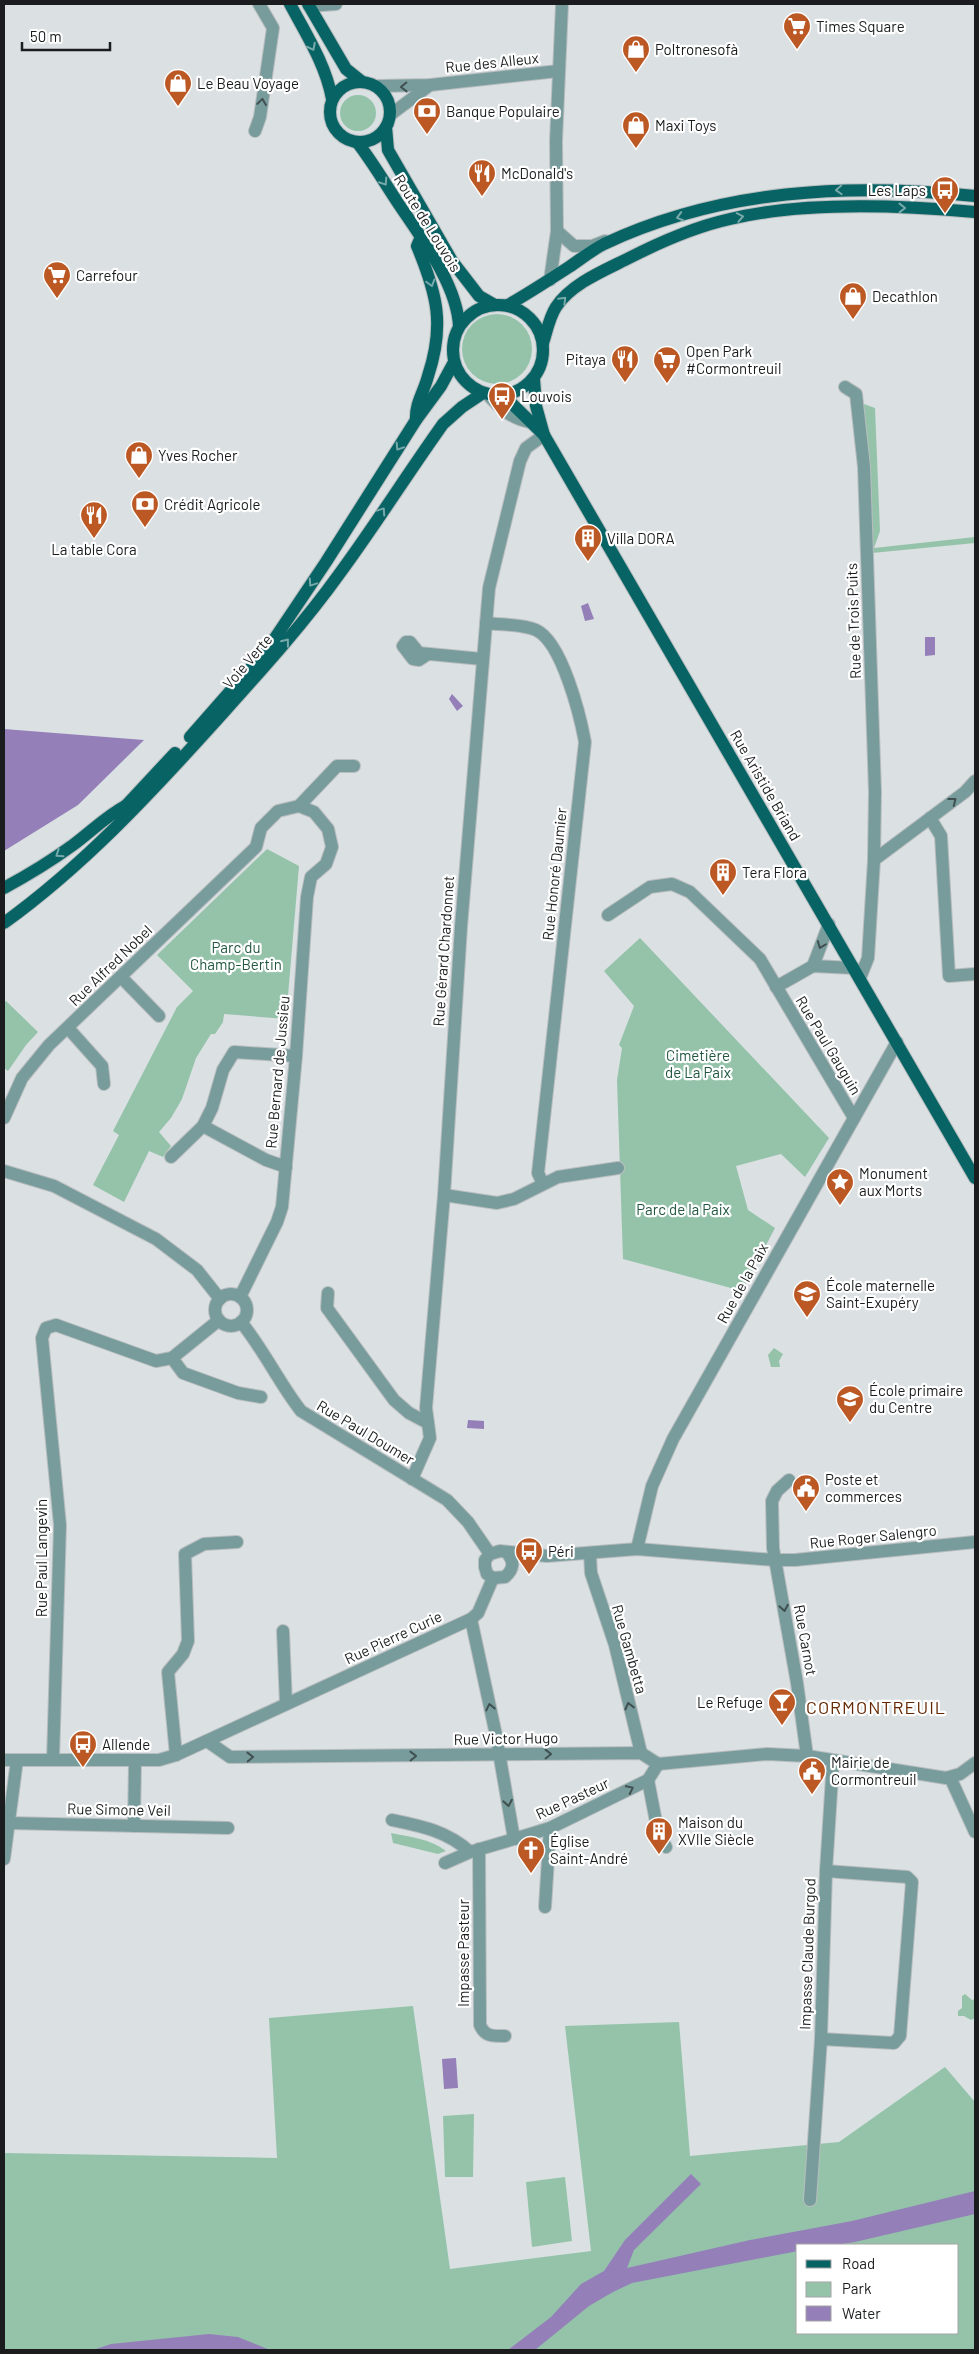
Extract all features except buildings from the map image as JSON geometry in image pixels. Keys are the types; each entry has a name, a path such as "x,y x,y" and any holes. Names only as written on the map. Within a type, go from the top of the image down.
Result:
{"main road":[{"path":"290,4 316,54 327,80 332,99"},
{"path":"309,5 346,68 361,81 376,86 387,99 388,121 374,138 357,142 342,137 333,126 329,109 332,99 344,86 361,81"},
{"name":"Route de Louvois","path":"388,121 388,150 447,253 469,285 480,296 493,304"},
{"name":"Route de Louvois","path":"357,142 420,237 444,278 458,313 459,326"},
{"path":"508,305 603,245 653,224 737,200 796,192 859,189 975,196"},
{"path":"544,343 540,330 532,319 521,310 508,305 493,304 480,308 468,316 459,326 452,350 454,362 460,375 470,386 485,394 503,395 520,390 534,379 544,356 544,343 548,323 556,307 572,291 617,264 658,244 698,228 748,215 793,209 933,208 975,212"},
{"path":"416,420 415,407 428,376 438,327 438,306 429,275 417,246 420,237"},
{"name":"Voie Verte","path":"7,917 84,847 126,805 269,647 326,562 416,420 441,386 454,362"},
{"name":"Rue Aristide Briand","path":"534,379 536,406 544,435 975,1178"},
{"name":"Voie Verte","path":"7,917 89,853 142,802 279,650 341,573 443,424 462,407 485,394"},
{"name":"Rue Aristide Briand","path":"503,395 544,435"},
{"path":"4,888 42,866 74,844 111,814 126,805"},
{"path":"4,930 8,927 7,917"}],"street":[{"path":"255,132 260,118 273,28 259,4"},
{"path":"309,5 336,4"},
{"path":"550,280 557,231 555,169 562,4"},
{"name":"Rue des Alleux","path":"376,86 430,85 558,71"},
{"name":"Rue des Alleux","path":"388,121 430,85"},
{"path":"557,231 574,246 592,246 653,224"},
{"name":"Rue de Trois Puits","path":"845,387 856,394 864,467 875,792 874,860"},
{"path":"485,394 506,413 529,422"},
{"name":"Rue Gérard Chardonnet","path":"412,1478 430,1438 426,1408 444,1195 460,927 489,588 520,461 526,448 544,435"},
{"name":"Rue Honoré Daumier","path":"486,623 534,629 547,636 557,653 580,713 585,742 538,1173 544,1184"},
{"path":"428,654 482,659"},
{"path":"299,806 338,766 354,766"},
{"path":"829,924 813,966 857,973 868,958 874,860 975,781"},
{"name":"Rue Alfred Nobel","path":"4,1118 22,1078 49,1045 256,847 262,828 278,812 299,806"},
{"name":"Rue Bernard de Jussieu","path":"240,1297 277,1222 282,1207 311,876 326,864 332,847 328,829 314,812 299,806"},
{"path":"930,818 941,836 949,976 975,974"},
{"name":"Rue Paul Gauguin","path":"608,915 650,887 672,884 690,892 760,959 854,1118"},
{"name":"Rue Paul Gauguin","path":"776,987 813,966"},
{"path":"121,977 159,1016"},
{"path":"68,1028 102,1066 104,1084"},
{"name":"Rue de la Paix","path":"637,1549 652,1486 673,1439 897,1042"},
{"path":"171,1157 203,1126 212,1108 223,1070 234,1052 296,1056"},
{"path":"203,1126 266,1160 286,1167"},
{"path":"444,1195 497,1203 514,1199 558,1178 618,1168"},
{"path":"4,1171 54,1186 156,1239 197,1270 220,1299"},
{"path":"328,1293 327,1308 394,1400 409,1413 428,1423"},
{"path":"227,1294 240,1297 247,1309 241,1322 227,1325 219,1320 215,1312 220,1299 227,1294"},
{"path":"219,1320 172,1358 183,1373 238,1393 261,1397"},
{"name":"Rue Paul Doumer","path":"241,1322 258,1342 288,1394 301,1411 447,1500 468,1522 490,1554"},
{"name":"Rue Paul Langevin","path":"53,1760 60,1525 42,1338 46,1328 56,1325 66,1327 156,1362 172,1358"},
{"name":"Rue Carnot","path":"789,1480 777,1491 772,1501 774,1560 794,1666 807,1756"},
{"path":"176,1755 168,1672 183,1654 188,1641 185,1554 204,1544 237,1542"},
{"name":"Rue Roger Salengro","path":"774,1560 840,1556 975,1542"},
{"path":"547,1556 512,1568 505,1577 493,1578 487,1574 484,1567 485,1560 490,1554 500,1551 547,1556 637,1549 774,1560"},
{"path":"506,1552 510,1556 512,1568"},
{"name":"Rue Gambetta","path":"590,1554 591,1573 615,1645 641,1753"},
{"path":"445,1863 514,1838 500,1755 471,1618 478,1613 493,1578"},
{"name":"Rue Pierre Curie","path":"135,1760 160,1760 176,1755 471,1618"},
{"path":"283,1631 286,1704"},
{"name":"Rue Victor Hugo","path":"207,1741 230,1758 641,1753"},
{"path":"641,1753 658,1764 767,1754 807,1756 946,1778 960,1774 975,1763"},
{"path":"4,1859 8,1822 10,1760 135,1760 134,1826"},
{"name":"Impasse Claude Burgod","path":"810,2200 821,2039 826,1871 833,1761"},
{"path":"658,1764 648,1780 658,1832 666,1847"},
{"path":"950,1777 975,1832"},
{"name":"Rue Pasteur","path":"514,1838 550,1828 648,1780"},
{"path":"392,1820 429,1828 449,1836 475,1851"},
{"name":"Rue Simone Veil","path":"8,1822 228,1828"},
{"path":"545,1906 550,1828"},
{"name":"Impasse Pasteur","path":"475,1851 480,2025 482,2032 489,2036 505,2036"},
{"name":"Impasse Claude Burgod","path":"821,2039 894,2043 900,2036 912,1882 907,1876 826,1871"}],"green space":[{"path":"358,95 365,96 371,100 375,106 375,120 371,126 365,130 358,131 351,130 345,126 341,120 340,113 341,106 345,100 351,96"},
{"path":"497,314 510,317 522,324 529,336 532,349 529,362 522,374 510,381 497,384 484,381 472,374 465,362 462,349 465,336 472,324 484,317"},
{"path":"861,403 875,408 880,531 874,548 975,537 975,543 872,553"},
{"name":"Parc du Champ-Bertin","path":"267,849 299,866 286,1019 224,1014 223,1022 215,1034 211,1034 196,1058 182,1099 171,1118 159,1132 171,1146 163,1157 149,1151 124,1202 93,1185 119,1135 113,1131 177,1007 193,991 157,955"},
{"path":"640,938 829,1138 805,1177 781,1154 736,1166 748,1210 775,1228 742,1291 623,1259 617,1080 622,1048 619,1045 634,1006 604,971"},
{"path":"6,1001 38,1032 26,1045 8,1071 4,1068 4,1002"},
{"path":"774,1348 783,1354 779,1361 780,1367 771,1367 768,1355"},
{"path":"391,1833 427,1841 446,1851 438,1854 393,1843"},
{"path":"965,1994 972,2000 975,1999 975,2018 971,2020 964,2016 958,2016 958,2011 962,2008 962,1996"},
{"path":"413,2006 450,2269 591,2251 565,2026 679,2022 690,2156 839,2142 945,2067 975,2102 975,2350 4,2350 4,2153 277,2158 269,2018"},
{"path":"474,2114 473,2177 445,2177 443,2116"},
{"path":"565,2177 572,2241 532,2247 526,2182"}],"water":[{"path":"588,603 594,619 585,621 581,606"},
{"path":"925,637 935,637 935,655 925,656"},
{"path":"452,694 463,706 457,711 449,699"},
{"path":"4,729 144,740 78,805 4,851"},
{"path":"468,1420 484,1421 484,1429 467,1428"},
{"path":"456,2058 458,2088 444,2089 442,2059"},
{"path":"691,2174 701,2184 634,2250 627,2268 750,2240 852,2221 975,2191 975,2214 855,2242 842,2244 796,2244 796,2251 632,2283 589,2306 535,2350 508,2350 551,2317 581,2284 604,2271 625,2240"},
{"path":"209,2334 238,2337 270,2350 93,2350 111,2344"}],"place":[{"name":"Times Square","path":"797,50"},
{"name":"Poltronesofà","path":"636,73"},
{"name":"Le Beau Voyage","path":"178,107"},
{"name":"Banque Populaire","path":"427,135"},
{"name":"Maxi Toys","path":"636,149"},
{"name":"McDonald's","path":"482,197"},
{"name":"Les Laps","path":"945,214"},
{"name":"Carrefour","path":"57,299"},
{"name":"Decathlon","path":"853,320"},
{"name":"Pitaya","path":"625,383"},
{"name":"Open Park #Cormontreuil","path":"667,384"},
{"name":"Louvois","path":"502,420"},
{"name":"Yves Rocher","path":"139,479"},
{"name":"Crédit Agricole","path":"145,528"},
{"name":"La table Cora","path":"94,539"},
{"name":"Villa DORA","path":"588,562"},
{"name":"Tera Flora","path":"723,896"},
{"name":"Monument aux Morts","path":"840,1206"},
{"name":"École maternelle Saint-Exupéry","path":"807,1318"},
{"name":"École primaire du Centre","path":"850,1423"},
{"name":"Poste et commerces","path":"806,1512"},
{"name":"Péri","path":"529,1575"},
{"name":"Le Refuge","path":"782,1726"},
{"name":"Allende","path":"83,1768"},
{"name":"Mairie de Cormontreuil","path":"812,1795"},
{"name":"Maison du XVIIe Siècle","path":"659,1855"},
{"name":"Église Saint-André","path":"531,1874"}],"district":[{"name":"CORMONTREUIL","path":"876,1707"}],"park label":[{"name":"Cimetière de La Paix","path":"698,1064"},
{"name":"Parc de la Paix","path":"683,1209"}]}
